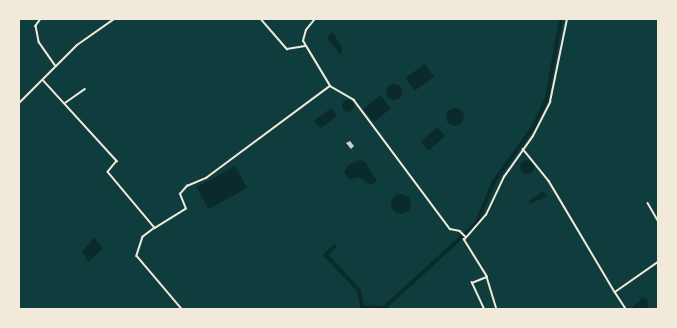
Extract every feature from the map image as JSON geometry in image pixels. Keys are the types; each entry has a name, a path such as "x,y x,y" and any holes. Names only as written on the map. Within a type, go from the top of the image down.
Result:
{"street":[{"path":"41,19 36,26 39,42 56,66"},
{"path":"19,103 76,45 114,19"},
{"path":"261,19 288,49 305,46"},
{"path":"315,19 303,36 305,46 330,86 354,100 450,229 460,231 466,237 487,277 497,309"},
{"path":"466,237 486,215 504,177 550,102 566,19"},
{"path":"43,80 66,103 117,162 108,172 155,228"},
{"path":"182,309 137,256 143,237 186,209 180,194 187,186 206,178 330,86"},
{"path":"66,103 86,89"},
{"path":"523,148 549,181 626,309"},
{"path":"648,203 658,220"},
{"path":"615,292 658,262"},
{"path":"484,309 472,283 487,277"}],"water":[{"path":"332,32 342,47 341,55 327,38"},
{"path":"425,64 434,77 415,91 405,78"},
{"path":"391,84 397,84 402,89 400,98 397,100 391,100 386,95 386,89"},
{"path":"380,95 391,108 374,122 363,109"},
{"path":"348,100 352,102 354,106 352,110 348,112 344,110 342,106 344,102"},
{"path":"331,108 337,116 320,129 314,121"},
{"path":"451,108 459,108 464,113 462,124 459,126 451,126 446,121 446,113"},
{"path":"437,127 445,136 429,151 421,142"},
{"path":"360,160 365,162 377,181 371,185 358,177 349,180 344,172 348,165"},
{"path":"524,160 530,160 534,164 534,170 530,174 524,174 520,170 520,164"},
{"path":"235,166 247,188 209,209 197,187"},
{"path":"543,191 547,196 530,204 529,201"},
{"path":"397,194 405,194 411,200 411,208 405,214 397,214 391,208 391,200"},
{"path":"94,238 103,248 88,262 82,251"},
{"path":"643,297 647,299 649,309 631,309"}],"building":[{"path":"350,141 354,146 351,149 346,143"}],"waterway":[{"path":"383,309 476,224 494,182 534,126 547,98 561,19"},
{"path":"335,247 326,255 359,290 363,307 383,308"}]}
